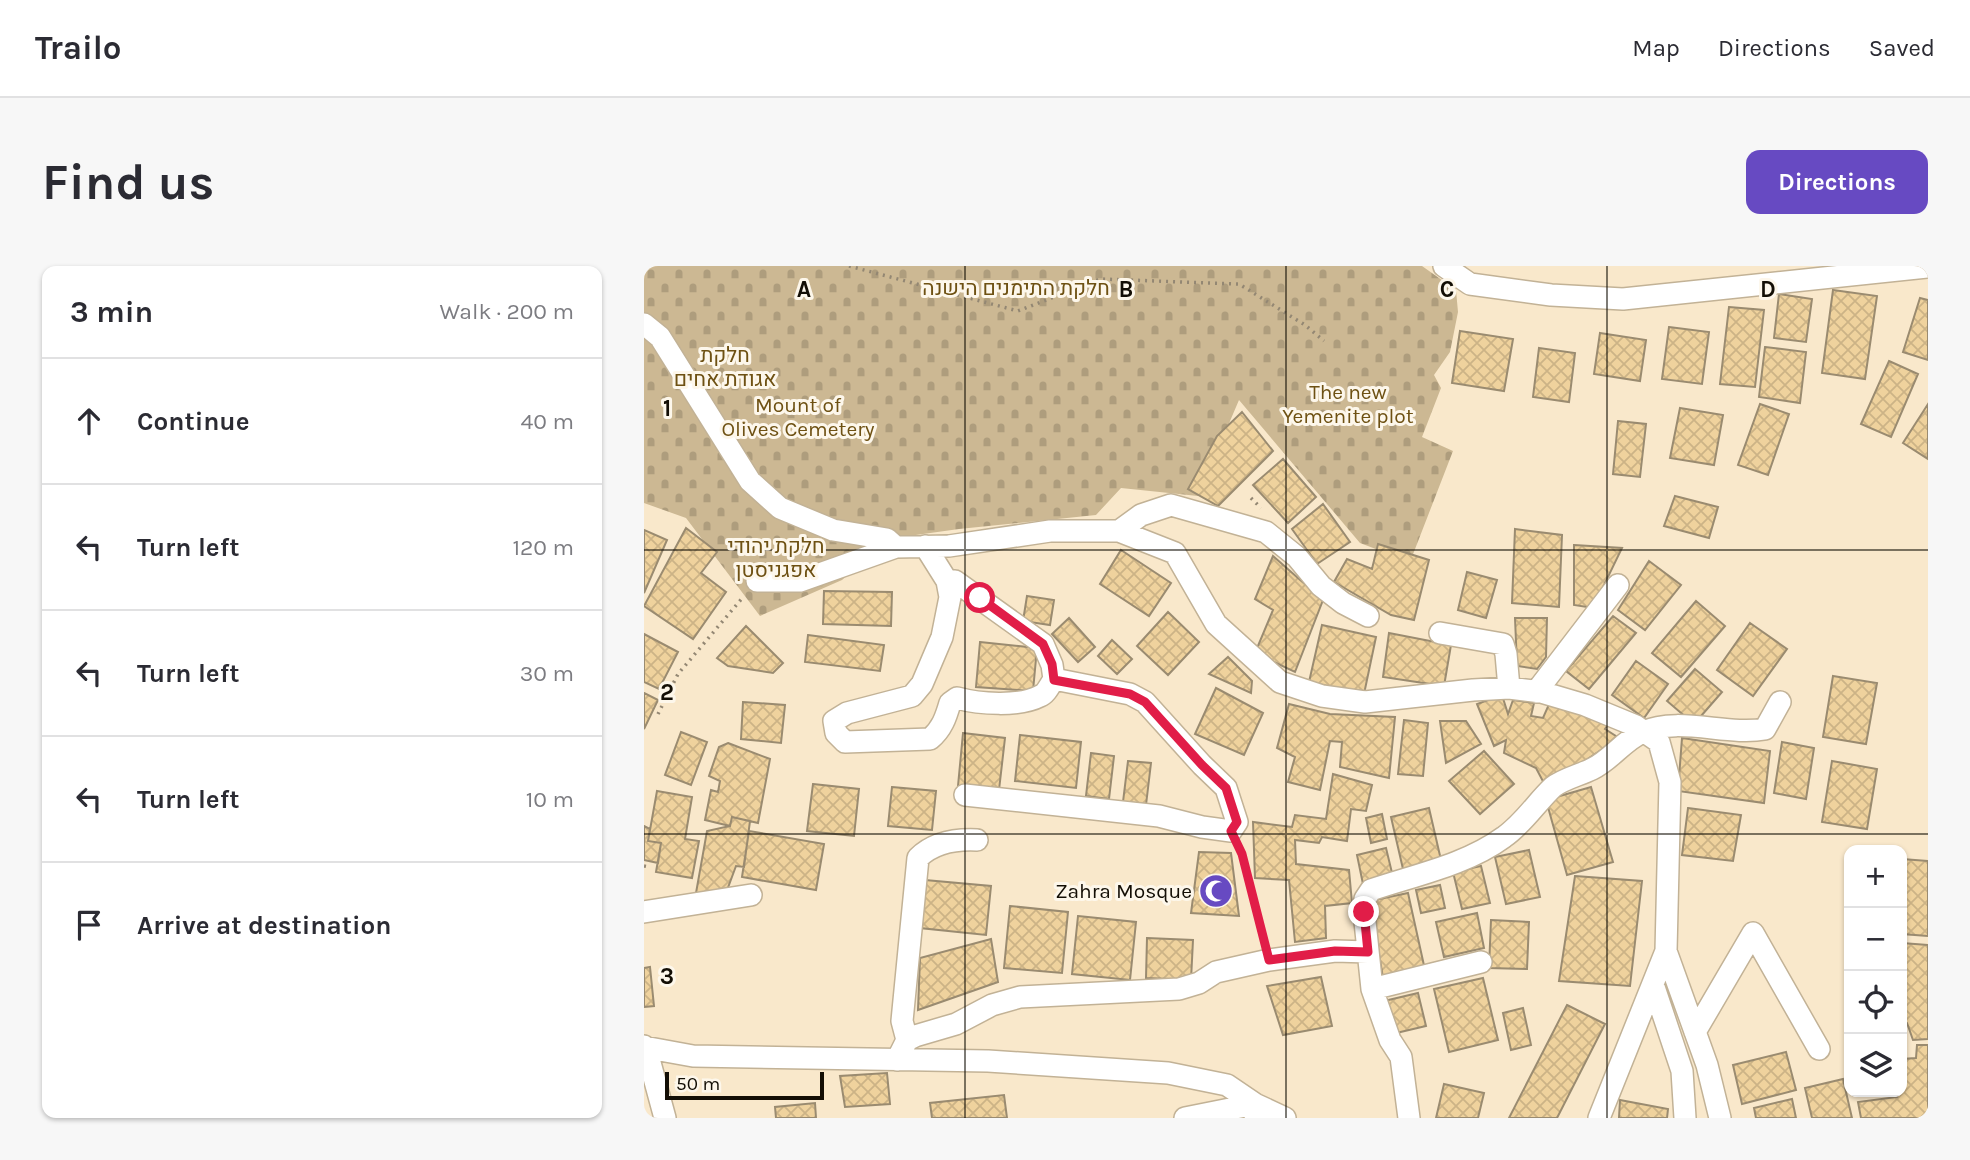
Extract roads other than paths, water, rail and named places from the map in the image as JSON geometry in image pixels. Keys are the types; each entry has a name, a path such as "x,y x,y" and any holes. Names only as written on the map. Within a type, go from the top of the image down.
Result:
{"street":[{"path":"1444,266 1470,284 1551,295 1623,299 1928,267"},
{"path":"644,324 660,337 750,481 780,508 833,530 887,539 896,547"},
{"path":"1119,531 1141,515 1171,505 1266,532 1297,557 1321,586 1343,603 1368,616"},
{"path":"757,581 800,581 896,547 949,545 1050,531 1119,531 1175,553 1216,624 1280,682 1322,696 1365,702 1509,688 1585,705 1636,726 1659,742 1670,782 1666,951 1599,1118"},
{"path":"925,546 947,581 950,597 942,637 922,684 912,696 847,713 834,721 836,733 845,742 930,739 942,725 950,703 957,698 973,702 1010,704 1042,696 1054,680 1052,664 1043,644 955,581 947,581"},
{"path":"1536,692 1618,585"},
{"path":"1440,633 1503,644 1509,688"},
{"path":"965,795 1159,816 1231,831 1237,822 1226,788 1145,702 1130,694 1054,680"},
{"path":"1409,1118 1401,1057 1391,1040 1372,989 1364,912 1365,900 1371,890 1464,859 1504,838 1555,786 1594,768 1643,732 1679,726 1750,732 1765,729 1780,702"},
{"path":"907,1040 902,1021 918,858 928,848 963,839 977,840"},
{"path":"644,912 751,895"},
{"path":"1695,1032 1752,933 1819,1049"},
{"path":"897,1060 907,1040 957,1024 992,1005 1020,997 1179,989 1199,983 1216,972 1269,960 1335,951 1368,952"},
{"path":"1666,951 1707,1065 1720,1118"},
{"path":"1372,989 1481,962"},
{"path":"1653,984 1682,1070 1685,1118"},
{"path":"665,1118 645,1047 693,1056 988,1061 1168,1073 1227,1085 1254,1111"},
{"path":"1185,1118 1254,1111 1285,1118"}],"place":[{"name":"Zahra Mosque","path":"1216,891"}],"park label":[{"name":"חלקת התימנים הישנה","path":"1016,288"},
{"name":"חלקת אגודת אחים","path":"725,367"},
{"name":"The new Yemenite plot","path":"1348,404"},
{"name":"Mount of Olives Cemetery","path":"798,417"},
{"name":"חלקת יהודי אפגניסטן","path":"776,558"}]}
